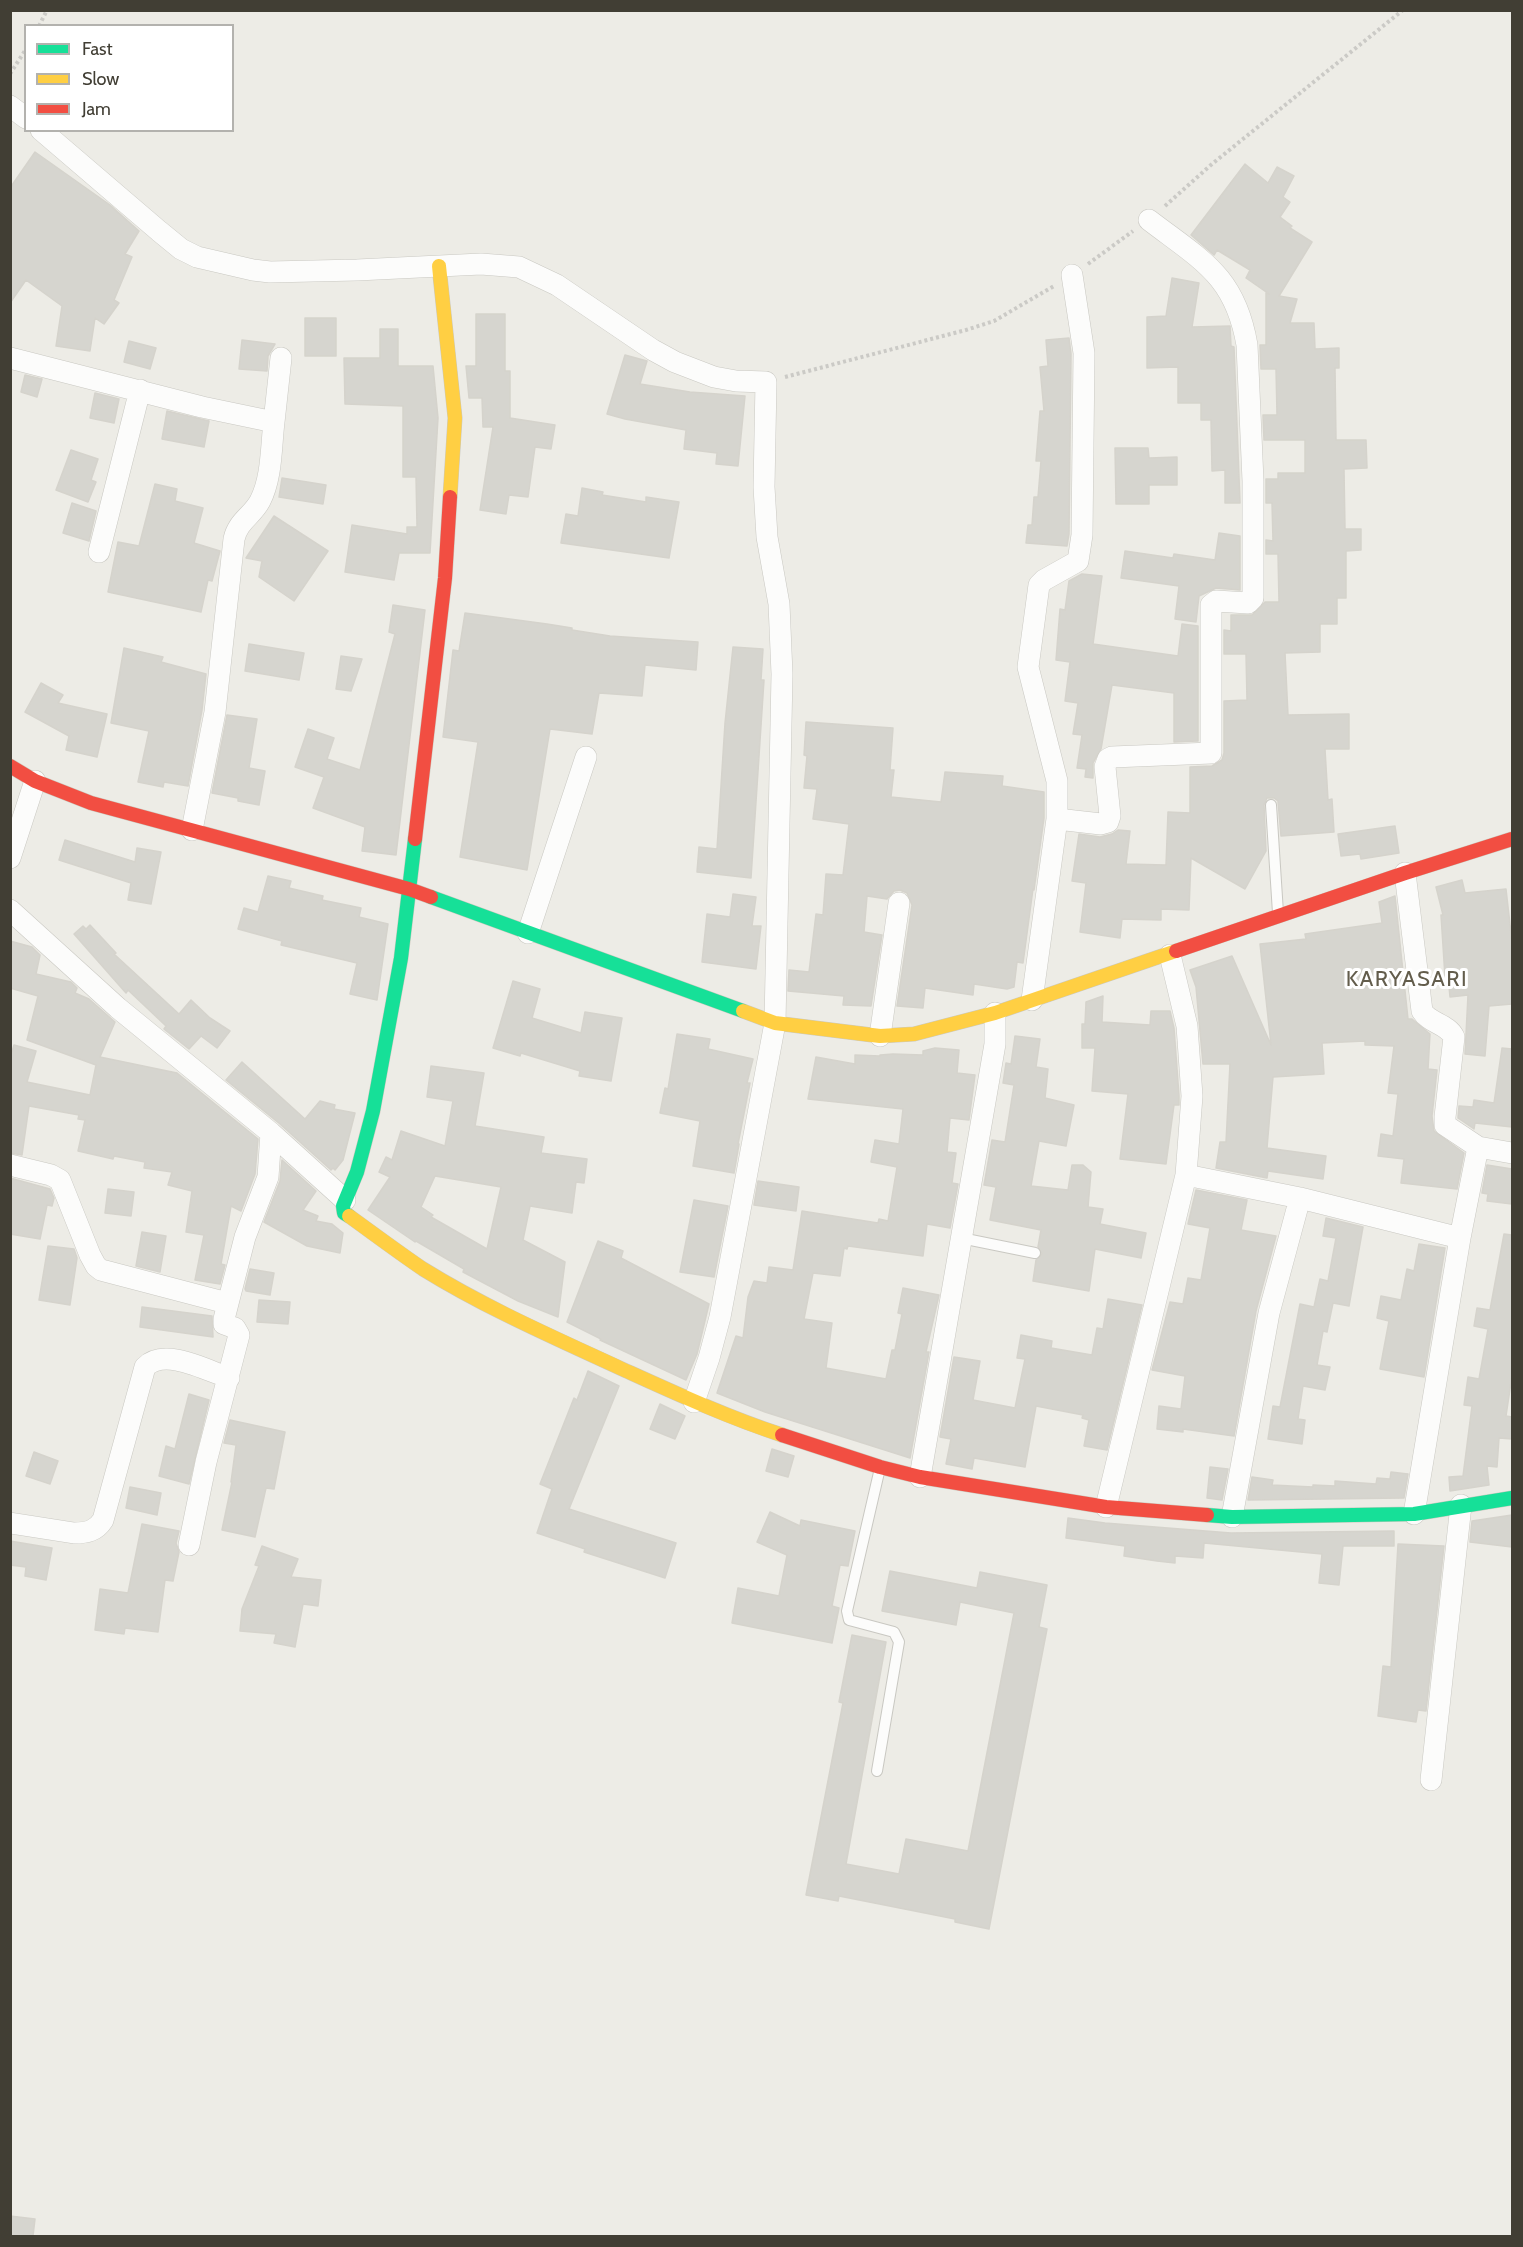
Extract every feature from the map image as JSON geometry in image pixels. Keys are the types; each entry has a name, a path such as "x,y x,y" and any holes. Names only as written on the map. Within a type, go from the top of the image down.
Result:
{"street":[{"path":"10,106 24,116"},
{"path":"42,132 159,231 182,249 197,257 270,272 500,264 530,271 557,285 652,350 675,362 714,377 736,381 766,382 764,487 767,537 779,604 782,674 775,1023 720,1317 694,1402"},
{"path":"1057,819 1101,824 1108,822 1110,816 1105,766 1108,759 1112,757 1211,753 1211,605 1216,601 1248,603 1253,598 1253,481 1247,345 1238,306 1216,273 1149,220"},
{"path":"439,266 454,395 454,457 444,578 401,958 373,1111 357,1172 342,1209 346,1216 449,1284 555,1338 694,1402 745,1423 880,1467 920,1477 1106,1507 1232,1517 1414,1514 1512,1498"},
{"path":"1032,1000 1057,819 1058,781 1029,678 1028,658 1040,585 1044,580 1078,561 1081,549 1084,353 1072,275"},
{"path":"10,358 202,407 274,422"},
{"path":"192,830 215,712 234,539 238,526 258,505 264,490 281,358"},
{"path":"99,552 140,390"},
{"path":"528,933 586,756"},
{"path":"10,766 35,781 92,803 409,889 775,1023 880,1036 914,1034 995,1014 1405,873 1512,840"},
{"path":"10,858 35,781"},
{"path":"1405,873 1422,1011 1424,1015 1448,1029 1454,1037 1445,1125 1478,1147 1512,1153"},
{"path":"880,1036 898,903"},
{"path":"10,910 118,1008 270,1133 345,1200"},
{"path":"1106,1507 1186,1175 1192,1096 1188,1038 1170,955"},
{"path":"920,1477 995,1044 995,1014"},
{"path":"189,1545 206,1462 239,1335 235,1328 224,1324 227,1303 245,1237 268,1177 270,1133"},
{"path":"1414,1514 1460,1238 1478,1147"},
{"path":"10,1165 51,1175 60,1180 90,1255 101,1270 227,1303"},
{"path":"1186,1175 1300,1198 1460,1238"},
{"path":"1232,1517 1264,1332 1300,1198"},
{"path":"10,1523 74,1533 85,1533 99,1526 104,1520 145,1367 149,1363 169,1358 229,1378"},
{"path":"1431,1780 1461,1505"}],"lane":[{"path":"1270,805 1278,917"},
{"path":"961,1238 1035,1252"},
{"path":"877,1771 899,1642 894,1632 849,1620 847,1611 880,1467"}],"path":[{"path":"40,24 47,10"},
{"path":"766,382 994,321 1072,275 1149,220 1212,164 1403,10"},
{"path":"10,75 24,51"}],"building":[{"path":"35,152 110,205 139,231 125,254 132,257 114,300 119,303 104,324 95,318 90,351 56,346 62,306 26,280 10,303 10,188"},
{"path":"1245,164 1268,183 1277,167 1294,176 1283,197 1290,202 1280,217 1292,226 1290,228 1312,242 1279,296 1297,299 1290,323 1314,323 1315,349 1339,348 1339,368 1335,368 1336,440 1366,440 1367,468 1344,469 1345,529 1361,529 1361,550 1346,551 1346,598 1337,598 1337,624 1320,624 1320,652 1285,653 1288,715 1349,714 1349,749 1325,749 1328,800 1332,799 1334,832 1281,836 1278,801 1274,798 1267,798 1264,805 1266,851 1245,889 1191,858 1189,910 1161,909 1161,920 1122,919 1120,938 1080,932 1086,883 1072,881 1079,834 1100,837 1118,830 1130,831 1126,864 1166,865 1168,812 1190,813 1190,767 1212,766 1222,760 1224,701 1247,700 1246,654 1224,654 1224,630 1231,631 1231,615 1252,615 1265,602 1279,602 1278,554 1266,554 1266,540 1273,541 1272,503 1266,503 1266,479 1278,479 1278,473 1305,473 1305,440 1264,440 1263,415 1277,415 1276,369 1261,369 1260,345 1266,345 1266,293 1269,294 1246,278 1250,270 1217,250 1214,255 1191,235"},
{"path":"1172,278 1199,283 1192,327 1230,326 1231,346 1234,347 1240,503 1225,503 1225,470 1212,471 1211,420 1201,420 1201,403 1178,403 1178,367 1147,368 1147,317 1166,316"},
{"path":"476,314 505,314 505,371 510,371 510,418 555,425 551,449 535,447 528,497 509,495 506,514 480,510 493,427 483,427 482,398 469,398 466,366 476,366"},
{"path":"305,318 336,318 336,356 305,356"},
{"path":"380,329 398,329 398,366 433,366 438,418 430,553 399,553 394,580 345,572 352,525 407,534 407,527 417,527 416,477 403,477 403,406 345,404 344,358 380,358"},
{"path":"1069,338 1071,354 1067,546 1026,543 1028,525 1032,525 1034,497 1038,497 1041,461 1036,461 1040,411 1044,411 1040,367 1048,366 1046,340"},
{"path":"242,340 275,344 268,356 267,371 239,369"},
{"path":"129,341 156,348 150,369 124,362"},
{"path":"625,355 647,361 640,384 690,392 745,396 738,466 716,464 717,453 684,449 686,430 607,414"},
{"path":"25,375 42,379 37,397 21,392"},
{"path":"95,393 119,399 114,423 90,418"},
{"path":"167,411 209,421 204,447 162,439"},
{"path":"1115,448 1148,448 1149,458 1177,457 1177,485 1149,485 1149,504 1116,504"},
{"path":"71,450 98,459 91,480 96,482 88,502 56,490"},
{"path":"282,478 326,485 323,504 279,497"},
{"path":"155,484 177,489 175,501 203,508 194,543 220,551 212,581 208,580 201,612 108,592 118,542 139,546"},
{"path":"582,488 603,492 602,495 646,502 646,497 679,502 669,558 561,543 566,514 578,516"},
{"path":"72,503 96,511 89,541 63,533"},
{"path":"274,516 328,551 294,601 259,577 262,561 246,558"},
{"path":"1219,533 1240,536 1240,590 1216,588 1199,596 1196,622 1175,619 1179,586 1121,578 1125,551 1173,558 1174,554 1215,560"},
{"path":"1082,574 1102,576 1093,644 1178,656 1182,624 1198,626 1198,741 1174,742 1174,693 1112,685 1101,749 1093,763 1093,778 1085,777 1086,769 1077,768 1082,735 1073,734 1078,703 1065,701 1070,662 1056,660 1060,609 1065,610 1069,581"},
{"path":"393,605 425,610 396,855 362,851 365,827 313,808 324,777 295,767 308,729 334,738 327,759 360,770 395,634 389,632"},
{"path":"465,613 547,624 610,636 698,642 696,670 645,665 642,696 599,693 592,734 550,729 527,870 460,857 478,742 443,737 453,650 459,651"},
{"path":"249,644 304,653 299,680 245,671"},
{"path":"733,647 763,649 761,680 764,680 751,878 697,872 699,847 717,849 725,723"},
{"path":"124,648 163,657 161,662 206,674 188,786 164,782 163,787 138,782 149,731 111,723"},
{"path":"341,656 362,659 351,691 336,689"},
{"path":"41,683 63,695 58,703 107,714 97,757 66,750 69,736 25,712"},
{"path":"227,715 257,719 249,768 265,771 259,805 212,793"},
{"path":"806,722 893,728 890,770 894,770 891,797 941,802 945,772 1003,776 1002,786 1044,792 1044,818 1023,963 1017,962 1014,987 1007,989 974,984 973,995 925,988 923,1008 897,1006 912,905 907,893 900,890 894,891 887,899 867,896 864,932 882,935 871,1006 843,1005 844,996 788,991 789,970 809,972 816,914 823,915 826,874 843,875 849,824 813,819 817,789 804,788 807,756 804,755"},
{"path":"1395,826 1399,853 1361,859 1360,854 1341,856 1338,834"},
{"path":"65,840 135,862 137,848 161,852 151,904 128,900 131,883 59,860"},
{"path":"268,876 291,881 289,888 323,896 322,900 361,908 359,917 388,924 377,1000 350,994 357,963 281,945 282,941 238,929 244,908 258,912"},
{"path":"1462,880 1465,893 1506,889 1512,942 1512,1004 1489,1006 1485,1056 1465,1054 1468,995 1450,997 1448,976 1445,977 1441,915 1443,915 1436,887"},
{"path":"733,894 756,897 752,926 761,926 756,969 702,962 707,914 730,917"},
{"path":"1395,896 1408,1019 1412,1019 1430,1034 1428,1069 1437,1070 1432,1116 1434,1131 1464,1153 1457,1189 1401,1183 1404,1159 1378,1156 1381,1134 1393,1136 1398,1094 1388,1093 1394,1046 1365,1045 1365,1041 1322,1043 1324,1074 1273,1077 1267,1148 1326,1156 1323,1179 1268,1171 1267,1178 1216,1168 1220,1142 1226,1142 1230,1064 1203,1064 1196,987 1190,970 1232,956 1271,1045 1260,944 1306,939 1305,934 1382,923 1379,902"},
{"path":"90,925 116,953 114,954 179,1014 191,1000 210,1018 230,1031 217,1048 201,1036 189,1049 164,1029 166,1026 128,990 126,993 74,934 83,926 86,929"},
{"path":"10,941 32,947 40,955 36,974 71,982 77,988 75,993 89,999 115,1022 100,1057 177,1073 258,1139 255,1174 241,1211 231,1206 221,1264 225,1265 220,1284 195,1280 204,1235 186,1232 192,1191 168,1185 172,1172 144,1168 145,1162 114,1156 113,1159 78,1151 85,1120 78,1119 79,1115 29,1106 22,1155 10,1153 10,1058 14,1045 36,1051 27,1082 90,1095 96,1065 27,1040 38,996 10,988"},
{"path":"513,981 540,989 532,1018 581,1033 585,1012 622,1018 611,1081 579,1076 580,1071 521,1053 520,1056 493,1048"},
{"path":"1103,996 1102,1022 1150,1025 1151,1011 1170,1011 1174,1028 1179,1105 1174,1105 1166,1164 1120,1159 1128,1094 1092,1091 1095,1048 1082,1048 1082,1024 1085,1024 1086,1002"},
{"path":"677,1034 710,1039 708,1049 753,1059 747,1083 750,1083 734,1173 693,1166 700,1121 660,1113 665,1088 668,1089"},
{"path":"1015,1036 1040,1039 1036,1067 1048,1069 1045,1098 1074,1105 1066,1146 1039,1141 1031,1186 1068,1190 1072,1165 1083,1165 1091,1172 1088,1207 1103,1209 1100,1224 1146,1233 1141,1258 1095,1249 1089,1291 1033,1281 1036,1260 1042,1254 1038,1247 1041,1230 990,1220 996,1187 984,1185 992,1140 1005,1142 1014,1085 1003,1083 1006,1063 1011,1064"},
{"path":"935,1048 959,1050 957,1073 975,1075 969,1120 950,1118 947,1152 956,1153 952,1183 958,1184 950,1228 927,1224 923,1256 848,1246 847,1249 844,1248 840,1276 813,1273 804,1319 832,1323 826,1368 886,1379 892,1350 895,1350 902,1314 898,1313 903,1288 939,1295 926,1352 929,1352 910,1458 765,1412 717,1393 736,1336 743,1338 748,1297 754,1281 767,1283 769,1267 793,1270 802,1211 878,1223 879,1219 888,1221 897,1167 871,1162 875,1140 899,1144 903,1109 808,1099 816,1057 855,1064 855,1055 923,1055 923,1051"},
{"path":"1502,1048 1512,1049 1512,1127 1475,1123 1474,1129 1458,1118 1459,1106 1473,1107 1474,1100 1494,1103"},
{"path":"242,1062 305,1119 320,1101 335,1105 334,1109 355,1113 343,1160 335,1170 333,1168 331,1170 226,1080"},
{"path":"431,1066 484,1073 475,1126 544,1137 541,1153 587,1159 584,1183 576,1182 572,1213 530,1206 523,1240 565,1262 558,1317 518,1301 463,1272 464,1269 415,1242 368,1210 390,1177 379,1172 386,1157 392,1160 401,1131 445,1146 453,1101 427,1097","holes":["435,1176 501,1187 487,1249 431,1217 433,1215 421,1207"]},
{"path":"282,1160 316,1191 303,1210 318,1216 316,1221 332,1224 343,1233 340,1253 307,1246 264,1222 280,1181"},
{"path":"1487,1165 1512,1169 1512,1204 1487,1201 1488,1194 1482,1193"},
{"path":"10,1178 50,1189 54,1198 52,1206 47,1205 40,1239 10,1234"},
{"path":"758,1181 799,1187 796,1211 754,1205"},
{"path":"108,1189 134,1192 131,1216 105,1213"},
{"path":"1196,1190 1247,1200 1241,1230 1276,1236 1256,1311 1234,1436 1183,1429 1183,1432 1157,1429 1159,1406 1181,1409 1185,1376 1152,1370 1170,1302 1183,1304 1188,1278 1201,1280 1210,1228 1188,1224"},
{"path":"694,1200 728,1206 714,1277 680,1272"},
{"path":"1326,1218 1363,1227 1349,1306 1333,1303 1327,1332 1323,1331 1317,1365 1330,1367 1325,1390 1303,1386 1298,1419 1305,1420 1302,1444 1268,1439 1273,1406 1280,1407 1300,1304 1314,1307 1320,1279 1328,1281 1336,1238 1323,1236"},
{"path":"142,1232 166,1236 160,1272 136,1266"},
{"path":"1504,1234 1512,1235 1512,1376 1506,1416 1512,1417 1512,1439 1499,1438 1497,1467 1487,1466 1489,1485 1450,1491 1449,1477 1463,1476 1472,1406 1464,1405 1468,1377 1479,1379 1488,1329 1474,1326 1477,1308 1490,1310"},
{"path":"598,1241 623,1251 621,1258 709,1304 697,1354 686,1380 567,1322"},
{"path":"1419,1244 1445,1248 1424,1377 1380,1369 1389,1321 1377,1318 1381,1296 1401,1300 1407,1269 1414,1271"},
{"path":"48,1246 74,1249 77,1258 70,1305 39,1300"},
{"path":"250,1269 274,1273 270,1295 246,1291"},
{"path":"1108,1299 1142,1305 1107,1450 1084,1446 1089,1420 1082,1418 1083,1415 1036,1406 1025,1467 974,1458 972,1469 946,1464 951,1439 940,1437 954,1357 980,1361 973,1400 1015,1408 1025,1359 1017,1358 1021,1335 1052,1341 1051,1348 1092,1355 1097,1328 1103,1329"},
{"path":"259,1300 290,1302 288,1324 257,1322"},
{"path":"142,1307 212,1316 213,1337 140,1327"},
{"path":"588,1371 619,1386 569,1509 676,1543 665,1578 584,1552 585,1549 537,1533 552,1489 540,1484 574,1398 577,1400"},
{"path":"189,1394 209,1400 189,1484 159,1476 166,1446 175,1449"},
{"path":"660,1404 685,1416 675,1439 650,1429"},
{"path":"230,1420 285,1432 274,1489 266,1488 255,1537 222,1530 232,1482 236,1445 224,1443"},
{"path":"772,1449 794,1456 788,1477 766,1471"},
{"path":"34,1452 58,1461 50,1484 26,1476"},
{"path":"1210,1467 1228,1469 1222,1500 1207,1498"},
{"path":"1391,1472 1408,1474 1404,1498 1248,1500 1252,1477 1273,1480 1272,1485 1313,1487 1313,1485 1335,1486 1335,1481 1376,1484 1377,1478 1390,1479"},
{"path":"130,1487 161,1493 157,1515 126,1508"},
{"path":"770,1512 800,1526 801,1520 855,1531 848,1566 840,1565 832,1606 839,1608 832,1643 732,1623 738,1588 779,1596 787,1555 757,1542"},
{"path":"1512,1515 1512,1547 1470,1542 1472,1521"},
{"path":"1068,1518 1231,1533 1394,1531 1394,1546 1343,1546 1339,1585 1319,1583 1322,1554 1204,1543 1203,1558 1175,1556 1175,1563 1157,1561 1124,1556 1125,1546 1066,1538"},
{"path":"142,1524 179,1531 176,1543 179,1552 173,1581 165,1580 158,1632 125,1628 124,1634 95,1630 100,1589 128,1593"},
{"path":"10,1541 52,1548 46,1580 25,1576 26,1567 10,1565"},
{"path":"1398,1544 1444,1546 1426,1711 1418,1710 1416,1722 1378,1716 1383,1666 1391,1667"},
{"path":"262,1546 298,1559 291,1577 321,1580 318,1606 303,1604 295,1647 274,1643 276,1634 240,1631 242,1609 259,1566 255,1565"},
{"path":"890,1571 977,1588 980,1572 1047,1585 1039,1627 1047,1629 989,1929 955,1922 955,1919 839,1896 838,1901 806,1895 843,1703 839,1702 852,1635 886,1642 846,1864 899,1874 906,1839 968,1851 1014,1613 960,1602 956,1625 882,1611"},
{"path":"10,2216 35,2219 33,2236 10,2236"}],"traffic: fast":[{"path":"349,1216 344,1213 343,1206 357,1172 373,1111 401,958 415,839"},
{"path":"431,897 743,1011"},
{"path":"1207,1515 1232,1517 1414,1514 1512,1498"}],"traffic: slow":[{"path":"439,266 455,418 450,497"},
{"path":"743,1011 775,1023 880,1036 914,1034 995,1013 1176,951"},
{"path":"349,1216 423,1269 496,1310 681,1396 782,1435"}],"traffic: jam":[{"path":"415,839 445,578 450,497"},
{"path":"10,766 35,781 91,803 409,889 431,897"},
{"path":"1176,951 1512,839"},
{"path":"782,1435 880,1467 920,1477 1106,1507 1207,1515"}],"district":[{"name":"KARYASARI","path":"1407,980"}]}
